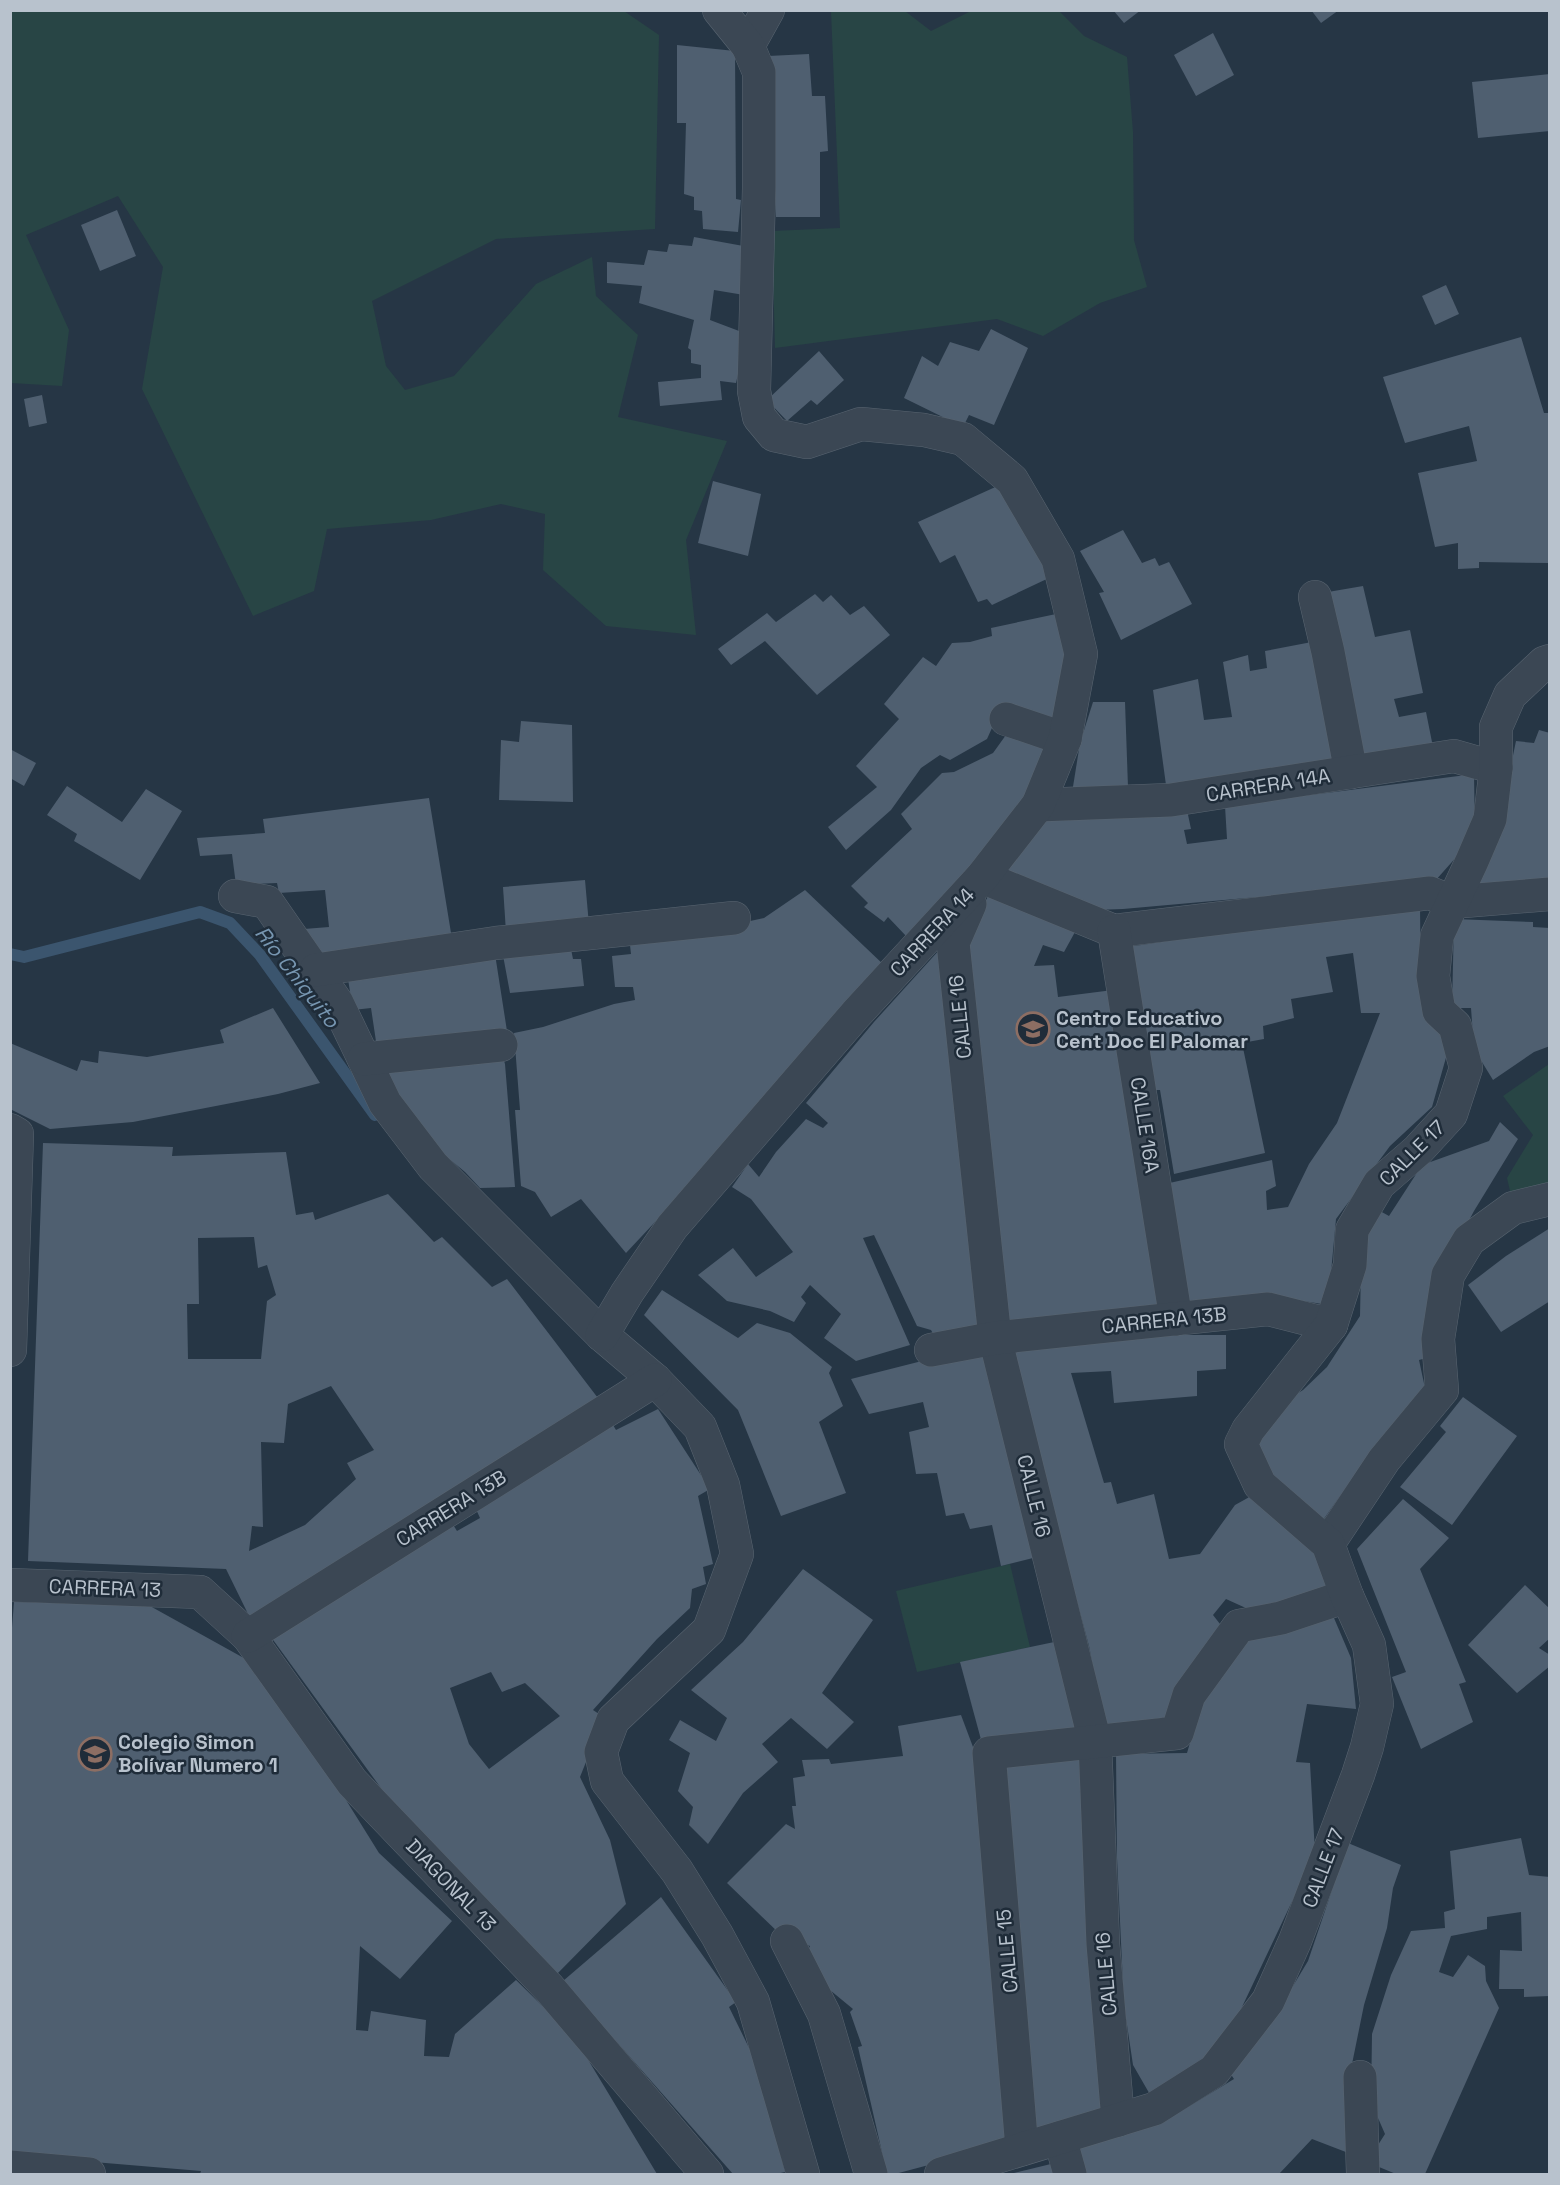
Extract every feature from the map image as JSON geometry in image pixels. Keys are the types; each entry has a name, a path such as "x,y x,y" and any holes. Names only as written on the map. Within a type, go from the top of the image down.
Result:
{"street":[{"path":"719,10 748,46 759,72 759,199 754,391 759,417 774,435 807,442 861,424 924,430 963,440 1012,480 1058,559 1081,654 1065,738 1038,805 982,878"},
{"path":"748,46 768,10"},
{"path":"1315,597 1351,772"},
{"name":"CALLE 17","path":"941,2175 1154,2109 1214,2071 1268,2001 1295,1941 1358,1775 1377,1704 1369,1645 1347,1596 1328,1544 1260,1485 1241,1444 1248,1430 1331,1325 1350,1265 1352,1230 1379,1184 1418,1150 1451,1114 1466,1068 1455,1026 1439,1011 1433,976 1437,936 1490,819 1496,768 1496,727 1510,695 1544,663 1550,661"},
{"path":"1006,719 1065,738"},
{"name":"CARRERA 14A","path":"1038,805 1171,800 1454,756 1496,768"},
{"name":"CARRERA 14","path":"602,1335 627,1293 672,1227 835,1038 982,878 1114,931 1430,893 1452,902"},
{"name":"CALLE 16","path":"982,878 952,943 995,1338 1095,1742 1102,1944 1118,2120"},
{"path":"1452,902 1550,894"},
{"path":"235,896 267,902 337,1003 385,1102 433,1166 602,1335 655,1380 700,1427 723,1485 737,1554 709,1629 613,1720 601,1752 607,1781 677,1871 717,1935 753,2002 803,2175"},
{"path":"316,970 496,943 734,918"},
{"name":"CALLE 16A","path":"1114,931 1176,1319"},
{"path":"364,1059 501,1045"},
{"path":"10,1350 14,1132"},
{"path":"1328,1544 1384,1460 1442,1390 1438,1340 1448,1275 1469,1240 1513,1208 1550,1199"},
{"name":"CARRERA 13B","path":"931,1350 995,1338 1268,1309 1331,1325"},
{"name":"CARRERA 13B","path":"248,1636 655,1380"},
{"name":"CARRERA 13","path":"10,1585 200,1592"},
{"name":"DIAGONAL 13","path":"200,1592 248,1636 352,1782 549,1988 707,2175"},
{"path":"1095,1742 1177,1733 1189,1695 1239,1626 1281,1618 1347,1596"},
{"name":"CALLE 15","path":"1022,2149 988,1753 1095,1742"},
{"path":"787,1941 824,2014 871,2175"},
{"path":"1360,2077 1363,2175"},
{"path":"1060,2138 1070,2175"},
{"path":"10,2167 89,2175"}],"green space":[{"path":"11,11 624,11 659,35 655,229 496,239 372,301 386,366 405,390 454,376 536,284 592,257 596,296 638,335 618,417 727,441 686,540 696,635 606,626 543,570 545,514 501,504 431,520 327,529 314,591 253,616 142,389 163,267 118,196 26,235 69,330 62,386 11,383"},
{"path":"831,11 905,11 931,31 971,11 1059,11 1084,36 1127,57 1133,132 1134,240 1147,287 1100,303 1043,336 997,319 775,348 772,231 840,228"},
{"path":"1549,1064 1549,1184 1511,1195 1507,1178 1533,1135 1503,1096"},
{"path":"1010,1564 1030,1647 917,1672 896,1591"}],"building":[{"path":"1113,10 1141,10 1124,23"},
{"path":"1311,10 1339,10 1321,23"},
{"path":"1213,33 1234,75 1196,96 1174,55"},
{"path":"677,45 735,51 736,199 741,200 738,232 703,229 702,211 694,210 694,197 684,194 686,123 677,123"},
{"path":"809,54 812,96 825,96 828,151 820,152 820,217 776,217 768,56"},
{"path":"1550,74 1550,131 1478,138 1472,82"},
{"path":"117,210 136,256 100,271 81,225"},
{"path":"694,237 749,247 744,295 714,290 710,320 747,334 736,383 720,381 722,400 660,406 658,382 701,378 701,365 691,363 691,350 688,348 694,320 639,303 642,286 607,283 607,262 644,265 648,250 667,252 669,244 692,246"},
{"path":"1446,285 1459,314 1435,325 1422,296"},
{"path":"991,329 1028,348 994,425 969,415 963,427 904,398 922,356 938,366 950,342 979,351"},
{"path":"1521,337 1544,413 1550,413 1550,563 1479,562 1479,568 1458,569 1458,543 1435,547 1418,473 1477,461 1469,426 1405,443 1383,377"},
{"path":"819,351 844,380 817,405 811,400 787,421 767,400"},
{"path":"42,395 47,423 29,427 24,399"},
{"path":"713,481 761,494 748,556 698,543"},
{"path":"1002,484 1051,577 992,605 987,599 978,602 955,555 940,563 918,522"},
{"path":"1123,530 1142,563 1155,558 1159,566 1169,562 1192,604 1121,640 1099,593 1104,592 1080,551"},
{"path":"1363,586 1375,637 1410,630 1423,693 1394,699 1399,717 1426,712 1433,747 1360,763 1328,592"},
{"path":"815,594 823,602 831,595 850,615 864,606 890,635 817,695 765,641 731,665 718,649 767,613 776,622"},
{"path":"1056,614 1069,669 1057,724 1000,710 987,739 950,760 940,755 921,768 891,810 846,850 828,827 877,787 856,766 899,719 884,704 923,657 936,666 952,643 970,642 992,636 991,628"},
{"path":"1317,641 1339,765 1166,785 1153,690 1198,679 1204,720 1232,717 1223,662 1248,655 1250,671 1267,668 1265,651"},
{"path":"1093,702 1125,702 1128,787 1072,793 1080,743"},
{"path":"521,721 572,725 573,802 499,800 501,740 519,742"},
{"path":"1011,728 1049,747 1017,815 907,937 888,917 884,922 864,907 868,903 851,886 912,829 901,814 942,773 954,772 993,753"},
{"path":"1539,730 1550,733 1550,884 1476,886 1510,770 1516,741 1534,743"},
{"path":"10,749 36,763 24,786 10,778"},
{"path":"1474,774 1475,836 1435,881 1094,910 1001,877 1041,816 1187,810 1191,829 1184,830 1187,844 1227,839 1225,806"},
{"path":"67,786 122,822 146,789 182,811 140,880 74,841 77,834 47,815"},
{"path":"429,798 452,939 320,959 304,929 329,927 325,890 279,893 277,883 236,885 232,854 200,856 197,838 265,833 263,819"},
{"path":"585,880 589,925 506,932 503,887"},
{"path":"805,890 885,966 662,1225 656,1221 626,1253 581,1199 551,1217 535,1192 521,1186 515,1110 520,1110 514,1033 543,1027 614,1004 635,1000 633,987 615,987 612,956 631,954 629,936 741,923 764,918"},
{"path":"989,894 1075,932 1064,952 1043,945 1034,966 1054,965 1058,997 1113,990 1166,1309 1005,1325 969,938"},
{"path":"1420,905 1421,1003 1449,1047 1432,1107 1390,1146 1336,1219 1328,1305 1267,1295 1186,1309 1165,1184 1272,1160 1276,1186 1266,1191 1267,1210 1288,1207 1309,1164 1337,1123 1380,1013 1361,1013 1353,953 1326,957 1333,992 1291,999 1294,1018 1263,1026 1264,1039 1242,1043 1265,1153 1174,1174 1160,1090 1150,1090 1127,947"},
{"path":"1454,919 1533,922 1533,927 1550,928 1550,1046 1534,1052 1493,1080 1474,1049 1471,1008 1452,1008"},
{"path":"570,944 573,959 581,959 584,986 510,993 502,950"},
{"path":"941,948 986,1326 936,1339 931,1330 917,1326 874,1235 863,1238 910,1345 856,1361 824,1338 841,1314 810,1285 801,1297 806,1303 794,1322 770,1311 727,1301 698,1275 733,1248 756,1277 793,1252 751,1199 732,1187 748,1164 759,1177 776,1152 806,1119 823,1128 828,1123 806,1103 874,1022"},
{"path":"495,954 507,1031 377,1048 371,1008 353,1010 347,973"},
{"path":"273,1008 320,1083 278,1094 133,1122 50,1129 10,1109 10,1043 77,1071 81,1060 98,1063 99,1051 147,1057 224,1043 220,1030"},
{"path":"501,1051 505,1064 515,1187 480,1188 465,1172 419,1134 377,1064"},
{"path":"1500,1122 1518,1139 1474,1211 1432,1290 1434,1356 1419,1360 1425,1388 1373,1449 1321,1523 1290,1501 1254,1452 1270,1418 1285,1401 1303,1390 1327,1367 1360,1316 1359,1254 1380,1211 1389,1216 1422,1165 1489,1141"},
{"path":"43,1143 173,1147 172,1156 286,1152 296,1215 313,1212 315,1220 388,1194 434,1242 442,1237 492,1287 507,1279 601,1402 251,1620 226,1569 28,1561","holes":["254,1237 258,1268 267,1265 276,1295 267,1301 261,1359 188,1359 187,1304 199,1304 198,1238","331,1386 374,1450 347,1463 356,1479 305,1525 249,1551 252,1526 263,1527 261,1442 284,1443 288,1404"]},
{"path":"1550,1228 1550,1301 1501,1332 1468,1285 1506,1256"},
{"path":"662,1290 738,1338 757,1323 790,1333 832,1367 829,1373 843,1406 819,1422 846,1493 781,1516 738,1410 644,1315"},
{"path":"1165,1335 1226,1335 1226,1369 1197,1371 1197,1396 1114,1403 1111,1371 1071,1373 1104,1483 1111,1482 1117,1504 1154,1494 1169,1559 1200,1554 1235,1505 1253,1495 1318,1556 1333,1591 1259,1614 1226,1599 1213,1615 1220,1624 1175,1692 1174,1716 1105,1726 1089,1646 1025,1405 1011,1343"},
{"path":"987,1348 1037,1557 1001,1566 992,1525 970,1529 964,1513 946,1516 937,1473 916,1474 909,1432 929,1427 923,1402 869,1414 851,1379"},
{"path":"1463,1397 1517,1436 1452,1525 1400,1487 1446,1432 1440,1426"},
{"path":"658,1409 710,1489 698,1496 713,1564 703,1567 706,1584 692,1589 690,1608 657,1639 593,1710 599,1714 588,1757 580,1777 610,1840 626,1904 557,1974 394,1806 271,1637 452,1523 457,1531 480,1518 475,1507 613,1425 616,1430","holes":["491,1672 502,1692 525,1683 560,1716 489,1769 469,1744 450,1688"]},
{"path":"1403,1499 1449,1538 1420,1569 1466,1682 1459,1684 1473,1722 1421,1749 1392,1677 1406,1672 1357,1549"},
{"path":"803,1569 873,1620 822,1693 854,1722 827,1749 791,1718 762,1744 778,1762 743,1793 708,1844 689,1825 693,1807 678,1791 690,1753 669,1740 680,1720 716,1741 727,1718 691,1690 743,1642"},
{"path":"1525,1585 1550,1609 1550,1638 1539,1648 1550,1655 1550,1666 1517,1693 1468,1645"},
{"path":"14,1602 150,1606 251,1662 323,1763 379,1853 452,1921 400,1979 360,1946 356,2030 368,2031 371,2011 426,2020 424,2056 449,2057 455,2034 516,1980 575,2038 657,2174 200,2174 201,2171 10,2155 10,1653"},
{"path":"1331,1611 1351,1658 1356,1709 1307,1704 1296,1762 1310,1763 1315,1853 1233,2026 1204,2069 1152,2098 1133,2065 1124,2005 1117,1858 1116,1754 1187,1753 1201,1705 1249,1638"},
{"path":"1059,1641 1081,1729 983,1747 960,1662"},
{"path":"961,1715 973,1747 979,1788 1011,2143 895,2174 887,2174 858,2047 862,2046 850,2012 853,2009 802,1967 810,1946 781,1935 727,1883 786,1824 795,1829 792,1806 796,1806 793,1778 805,1776 802,1760 829,1759 831,1764 903,1756 898,1726"},
{"path":"1086,1753 1106,2112 1035,2135 1006,1760"},
{"path":"1521,1838 1529,1875 1550,1877 1550,1996 1524,1997 1524,1989 1499,1989 1500,1950 1522,1951 1521,1912 1487,1917 1487,1929 1451,1936 1439,1972 1453,1977 1468,1955 1485,1966 1486,1981 1499,2008 1425,2174 1396,2174 1379,2167 1378,2145 1385,2134 1371,2102 1372,2034 1391,1975 1411,1931 1445,1928 1444,1912 1455,1909 1450,1851"},
{"path":"1348,1843 1401,1865 1393,1888 1387,1928 1364,2005 1351,2069 1351,2154 1312,2139 1279,2174 1080,2174 1073,2146 1178,2113 1234,2079 1230,2073 1281,2006 1308,1961"},
{"path":"661,1897 736,2002 729,2007 754,2058 785,2172 733,2174 563,1981"},
{"path":"1055,2163 1058,2174 1010,2174"}],"waterway":[{"name":"Río Chiquito","path":"10,954 24,957 200,912 230,923 260,955 375,1115"}],"place":[{"name":"Centro Educativo Cent Doc El Palomar","path":"1033,1029"},
{"name":"Colegio Simon Bolívar Numero 1","path":"95,1754"}]}
